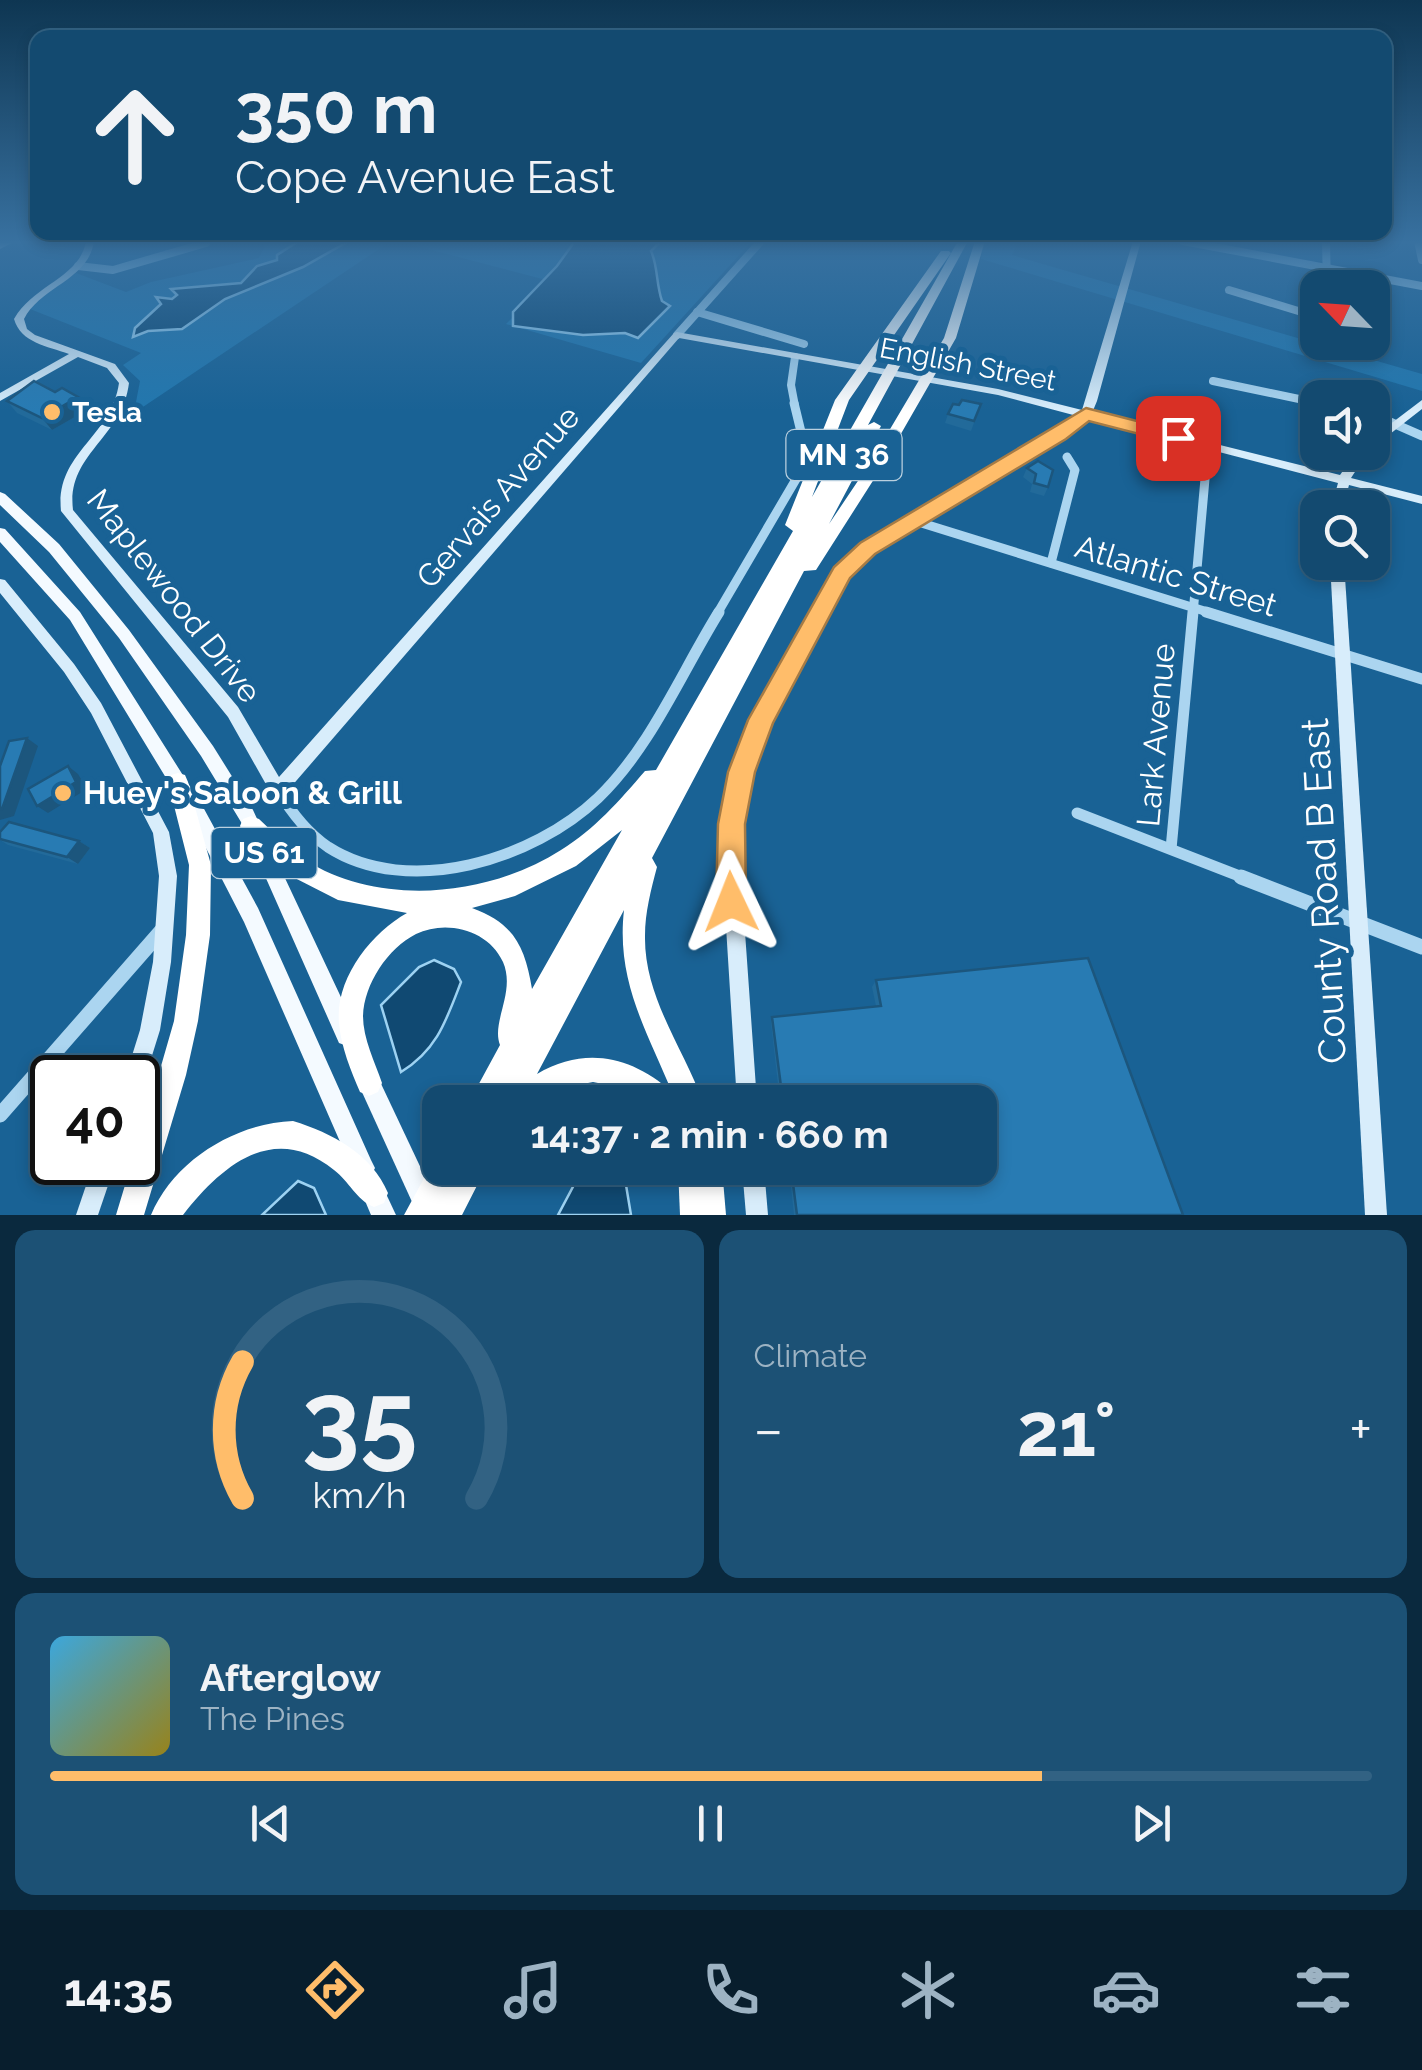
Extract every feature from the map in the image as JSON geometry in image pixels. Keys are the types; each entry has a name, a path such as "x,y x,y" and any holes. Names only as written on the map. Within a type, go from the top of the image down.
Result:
{"highway":[{"path":"251,826 294,868 352,895 380,901 436,902 501,888 566,860 611,827 641,795 720,678 801,509 838,410 916,298"},
{"name":"MN 36","path":"491,1085 931,298"},
{"name":"MN 36","path":"517,1085 946,298"},
{"path":"771,618 818,555 956,326 963,298"},
{"path":"130,1215 173,1075 186,1021 198,935 200,865 178,782"},
{"path":"679,786 638,890 633,913 632,961 641,998 682,1085"},
{"path":"369,1083 351,1023 352,1006 364,970 382,946 410,925 426,918 458,914 488,923 499,932 516,958 520,974 514,1024 488,1085"},
{"path":"542,1085 564,1074 600,1069 634,1077 644,1085"},
{"path":"165,1215 186,1188 225,1154 256,1140 286,1133 328,1144 348,1160 379,1204"},
{"path":"418,1215 435,1185"},
{"path":"446,1215 463,1185"},
{"path":"693,1185 694,1215"},
{"path":"709,1185 712,1215"}],"main road":[{"name":"US 61","path":"0,498 54,548 124,634 207,752 251,826 431,1215"},
{"name":"US 61","path":"0,533 75,616 178,782 252,915 379,1204"}],"street":[{"path":"32,298 19,319 22,330 30,338 76,354"},
{"name":"Gervais Avenue","path":"278,790 710,298"},
{"path":"747,1085 730,878 732,824 742,772 761,720 832,584 867,549 1060,435 1086,414 1121,298"},
{"path":"1254,298 1300,312"},
{"path":"697,312 804,344"},
{"name":"English Street","path":"676,335 922,378 1086,414 1422,500"},
{"path":"0,398 76,354"},
{"name":"Maplewood Drive","path":"76,354 111,366 122,377 125,390 115,414 70,476 64,494 66,511 158,616 232,712 278,790"},
{"path":"278,790 304,829 332,852 396,869 456,866 496,857 545,836 583,811 632,755 802,469 805,438 789,384 795,357"},
{"path":"1214,381 1300,399"},
{"path":"1390,429 1422,403"},
{"path":"1390,422 1422,436"},
{"name":"Lark Avenue","path":"1171,849 1208,446"},
{"path":"1052,563 1075,470 1068,457"},
{"path":"1340,490 1350,470"},
{"name":"Atlantic Street","path":"915,521 1422,679"},
{"name":"County Road B East","path":"1338,580 1376,1215"},
{"path":"0,584 77,680 154,813 166,853 168,876 158,991 142,1055"},
{"path":"1077,813 1422,947"},
{"path":"0,1115 163,928"},
{"path":"87,1215 97,1185"},
{"path":"754,1185 756,1215"}],"shaded area":[{"path":"40,298 306,298 122,421 136,402 140,381 123,365 141,353 30,309"},
{"path":"156,298 228,298 182,329 148,331 133,337 135,328 161,304"},
{"path":"527,298 661,298 670,306 638,338 625,333 583,335 513,326 513,312"},
{"path":"533,298 700,298 641,363 506,324"},
{"path":"1110,298 1159,298 1300,339 1300,354"},
{"path":"1318,360 1374,360 1422,374 1422,391"},
{"path":"434,960 454,969 461,982 432,1044 401,1072 381,1005 419,967"},
{"path":"298,1181 314,1188 326,1215 262,1215"},
{"path":"574,1185 626,1185 631,1215 558,1215"}],"building":[{"path":"34,381 55,392 62,388 78,397 42,418 7,401"},
{"path":"962,400 981,404 974,421 948,414 953,404 959,405"},
{"path":"1038,461 1053,470 1048,487 1034,483 1036,474 1027,468"},
{"path":"27,738 0,809 0,766 9,741"},
{"path":"68,766 76,782 37,806 28,789"},
{"path":"9,822 79,841 67,857 0,839 0,832"},
{"path":"1088,958 1183,1215 797,1215 793,1185 997,1185 997,1085 781,1085 772,1017 881,1006 876,980"}],"place":[{"name":"Tesla","path":"52,412"},
{"name":"Huey's Saloon & Grill","path":"63,793"}],"route":[{"path":"731,902 732,824 751,743 823,600 842,572 867,549 1060,435 1086,414 1178,438"}]}
